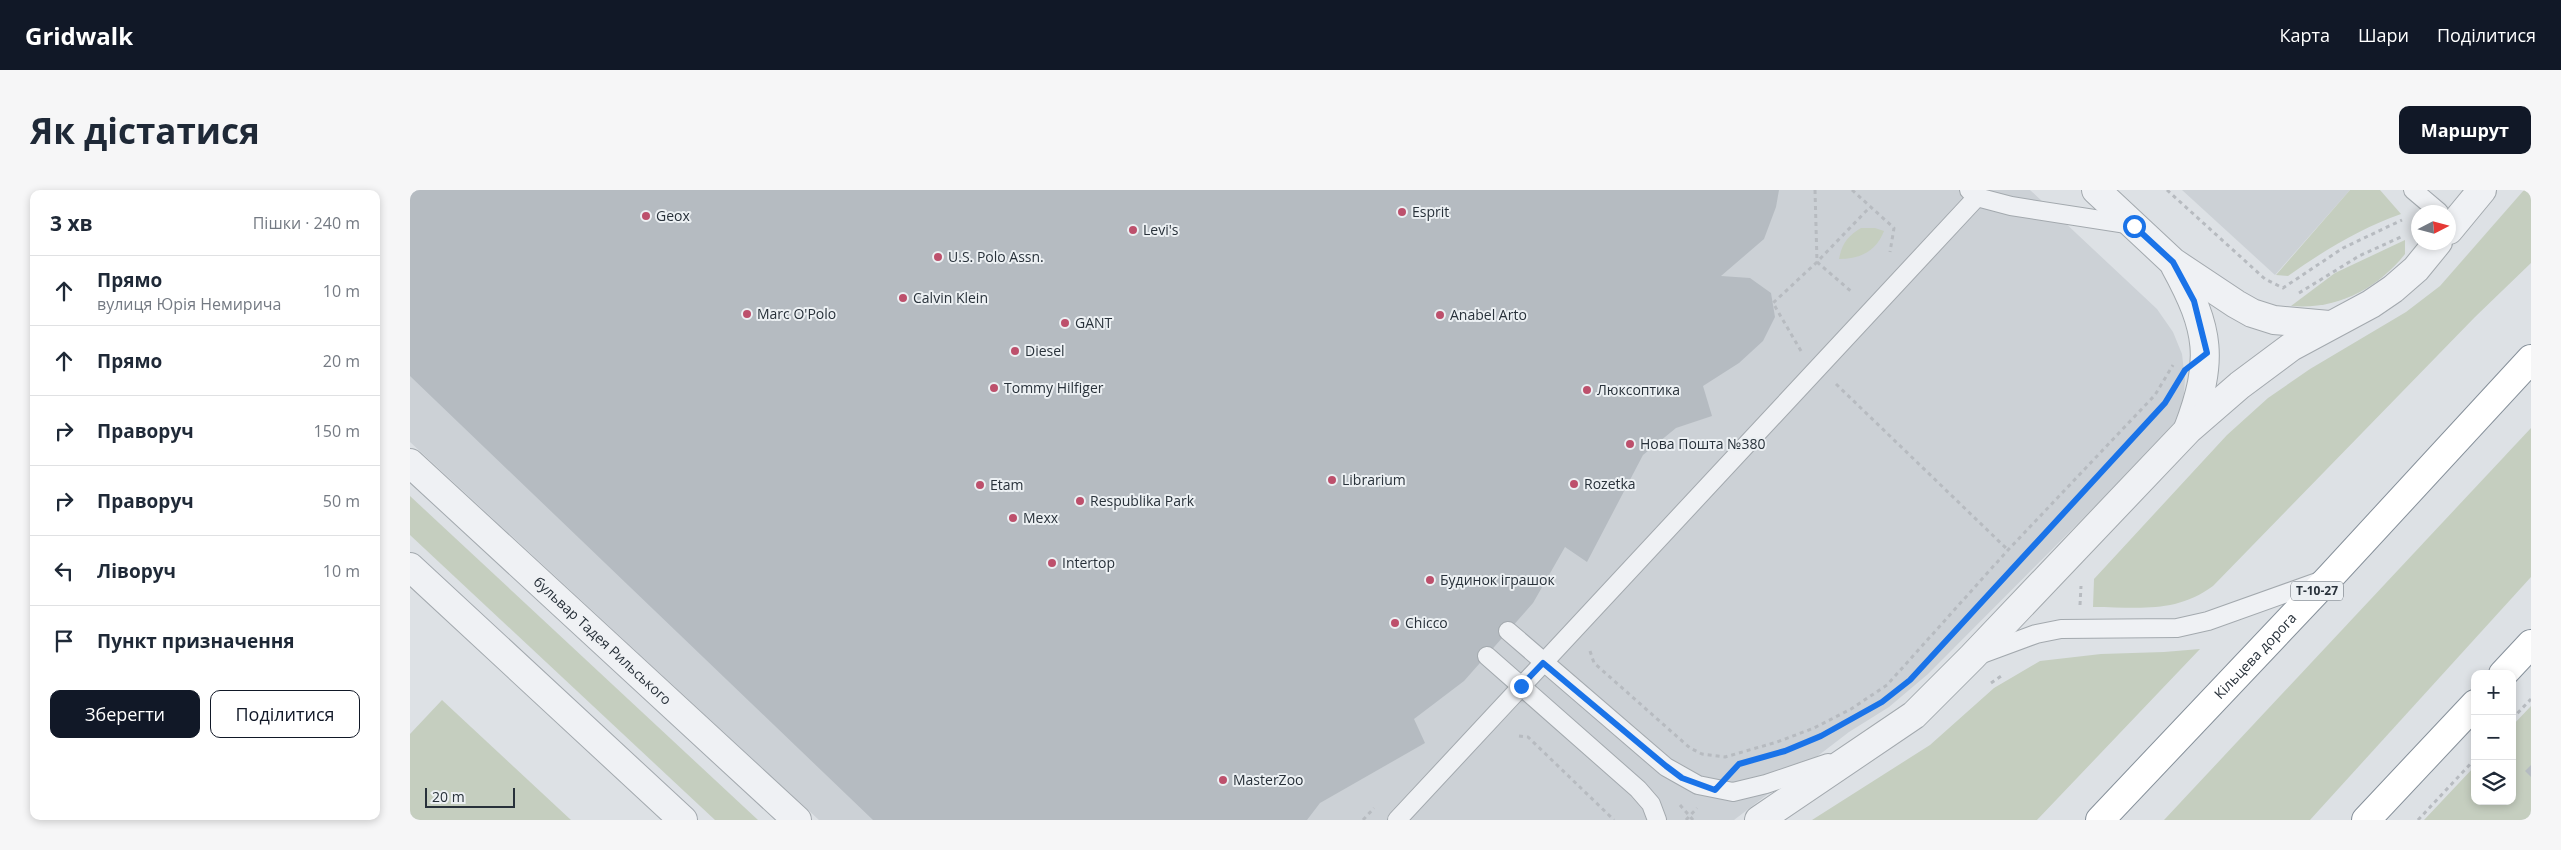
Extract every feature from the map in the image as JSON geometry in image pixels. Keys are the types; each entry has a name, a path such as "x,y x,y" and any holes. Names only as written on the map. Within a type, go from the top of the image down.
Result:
{"highway":[{"name":"Кільцева дорога","path":"2100,820 2330,577 2531,358"},
{"path":"2507,670 2531,644"},
{"path":"2366,820 2471,708"}],"street":[{"path":"2096,190 2173,262 2252,312 2297,323 2329,325"},
{"path":"2456,216 2482,190"},
{"path":"1759,820 1914,715 1972,658 2188,430 2240,385 2291,347 2371,304 2393,289 2416,269 2429,250"},
{"path":"2173,262 2194,301 2207,353 2204,383 2188,430"},
{"name":"бульвар Тадея Рильського","path":"410,463 797,820"},
{"path":"410,567 683,820"}],"lane":[{"path":"2414,190 2427,205"},
{"path":"1397,820 1819,367 1973,194 2011,206 2134,226"},
{"path":"1972,658 2036,634 2080,628 2149,630 2177,628 2208,621 2330,577"},
{"path":"1508,631 1543,663 1666,766 1682,778 1715,790 1733,792 1766,784 1806,772 1870,745"},
{"path":"1487,656 1638,790 1651,804 1657,820"}],"path":[{"path":"1815,190 1817,262 1853,293"},
{"path":"1852,190 1894,228"},
{"path":"2167,190 2266,279 2283,288 2344,248 2402,220"},
{"path":"1870,207 1817,262 1773,303 1801,351 2008,550"},
{"path":"2295,296 2358,256 2409,233"},
{"path":"1590,651 1594,663 1690,748 1702,754 1725,757 1814,728 1851,709 1887,685 2008,550 2155,395 2177,359"},
{"path":"2022,559 2165,403 2170,394"},
{"path":"2080,628 2080,586 2087,578"},
{"path":"2516,715 2531,698"},
{"path":"1794,747 1852,720"},
{"path":"1519,736 1528,737 1614,820"},
{"path":"2418,820 2474,760"},
{"path":"1686,820 1715,790"},
{"path":"1680,805 1693,820"}],"shaded area":[{"name":"Respublika Park","path":"410,190 2030,190 2157,309 2173,332 2182,354 2185,380 2183,405 2174,427 1928,674 1889,707 1849,732 1734,820 819,820 410,442"},
{"path":"2182,190 2350,190 2275,275"}],"green space":[{"path":"2350,190 2380,190 2401,214 2371,226 2343,241 2288,276 2276,275"},
{"path":"2524,190 2531,190 2531,263 2475,317 2213,586 2199,595 2170,605 2141,608 2093,607 2094,579 2227,435 2268,398 2310,369 2406,312 2440,286"},
{"path":"1861,228 1875,228 1884,231 1872,249 1861,255 1839,259 1846,240"},
{"path":"2405,240 2405,254 2369,287 2340,301 2308,306 2291,306 2335,273"},
{"path":"2531,428 2531,577 2310,820 2164,820"},
{"path":"410,496 758,820 715,820 410,535"},
{"path":"2200,649 2037,820 1812,820 1930,745 1994,688 2040,661 2101,654"},
{"path":"442,700 571,820 410,820 410,734"},
{"path":"2531,706 2531,820 2424,820 2471,770 2471,805 2516,805 2516,722"}],"building":[{"name":"Respublika Park","path":"410,190 1779,190 1776,207 1764,239 1721,276 1750,278 1771,293 1775,317 1763,341 1739,363 1703,386 1712,416 1676,428 1643,455 1587,562 1565,547 1533,603 1464,681 1414,719 1425,743 1320,803 1307,820 873,820 410,376"},
{"path":"2531,765 2531,777 2525,771"}],"place":[{"name":"Esprit","path":"1402,212"},
{"name":"Geox","path":"646,216"},
{"name":"Levi's","path":"1133,230"},
{"name":"U.S. Polo Assn.","path":"938,257"},
{"name":"Calvin Klein","path":"903,298"},
{"name":"Marc O'Polo","path":"747,314"},
{"name":"Anabel Arto","path":"1440,315"},
{"name":"GANT","path":"1065,323"},
{"name":"Diesel","path":"1015,351"},
{"name":"Tommy Hilfiger","path":"994,388"},
{"name":"Люксоптика","path":"1587,390"},
{"name":"Нова Пошта №380","path":"1630,444"},
{"name":"Librarium","path":"1332,480"},
{"name":"Rozetka","path":"1574,484"},
{"name":"Etam","path":"980,485"},
{"name":"Respublika Park","path":"1080,501"},
{"name":"Mexx","path":"1013,518"},
{"name":"Intertop","path":"1052,563"},
{"name":"Будинок іграшок","path":"1430,580"},
{"name":"Chicco","path":"1395,623"},
{"name":"MasterZoo","path":"1223,780"}],"route":[{"path":"1521,686 1543,663 1682,778 1715,790 1739,764 1785,751 1821,736 1882,702 1910,680 2165,403 2185,370 2207,353 2194,301 2173,262 2134,226"}]}
